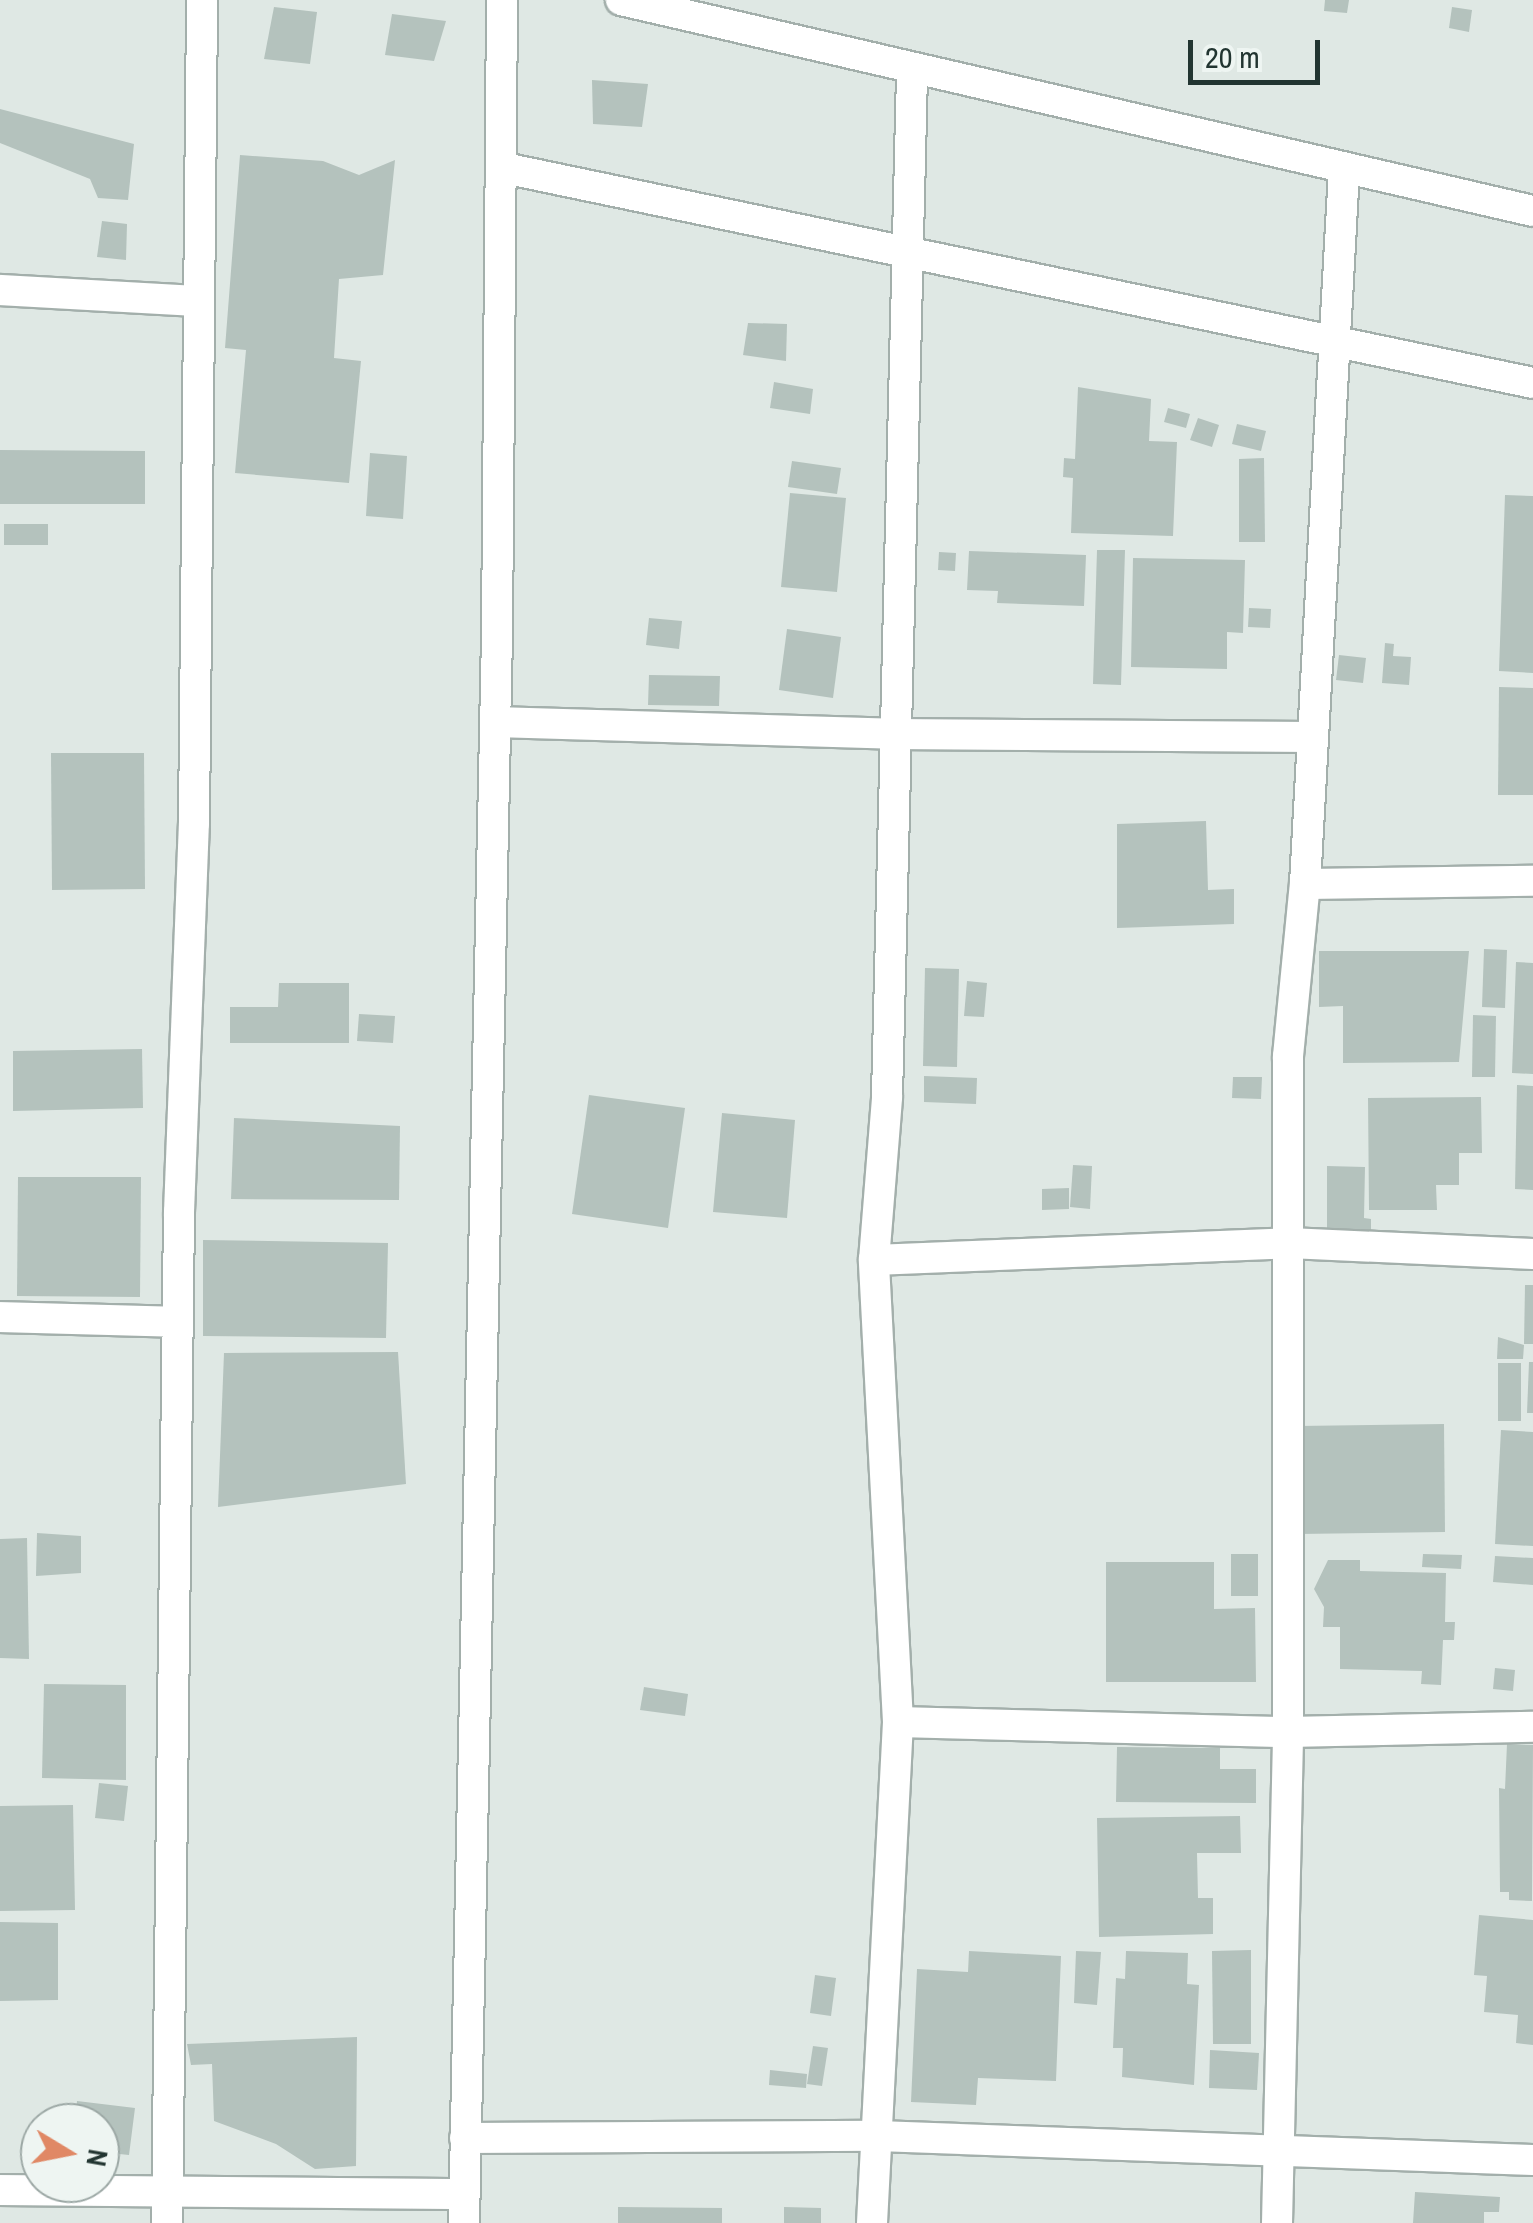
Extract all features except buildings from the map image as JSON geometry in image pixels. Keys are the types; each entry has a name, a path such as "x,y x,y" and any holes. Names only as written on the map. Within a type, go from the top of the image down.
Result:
{"street":[{"path":"166,2223 177,1322 194,824 195,301 202,0"},
{"path":"0,2190 167,2189 464,2209 495,722 504,168 502,0"},
{"path":"621,0 912,71 1533,211"},
{"path":"872,2223 898,1722 874,1260 887,1097 912,71"},
{"path":"504,168 906,248 1533,383"},
{"path":"1276,2223 1288,1732 1288,1056 1314,736 1344,170"},
{"path":"0,290 195,301"},
{"path":"495,722 893,734 1314,736"},
{"path":"1304,884 1533,881"},
{"path":"874,1260 1290,1243 1533,1254"},
{"path":"0,1317 177,1322"},
{"path":"898,1722 1288,1732 1533,1727"},
{"path":"465,2138 878,2136 1277,2154 1533,2160"}]}
